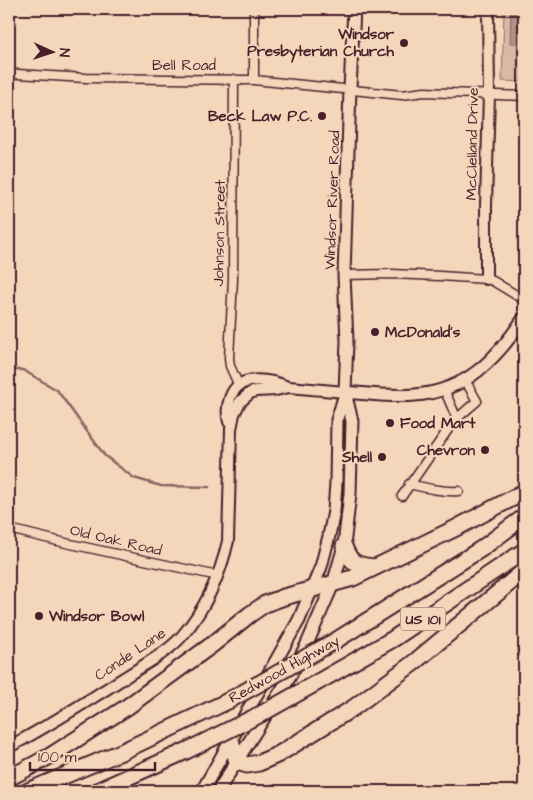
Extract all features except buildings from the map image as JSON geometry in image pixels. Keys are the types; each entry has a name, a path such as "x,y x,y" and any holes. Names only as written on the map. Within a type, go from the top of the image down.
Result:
{"highway":[{"path":"9,778 50,756 127,707 266,604 284,597 353,578 458,527 524,492"},
{"name":"Redwood Highway","path":"28,791 120,752 228,701 335,641 480,549 524,517"},
{"path":"344,546 347,555 353,562 362,566 376,567"},
{"name":"Redwood Highway","path":"97,791 186,751 261,714 318,682 393,639 524,551"},
{"path":"231,740 237,762 246,764 259,763 279,754 353,708 412,664 524,570"}],"main road":[{"name":"Windsor River Road","path":"345,392 347,341 344,275 354,9"},
{"path":"345,392 415,395 444,389 465,380 492,359 524,318"},
{"path":"218,791 296,666 314,630 333,584 344,546 350,494 352,421 345,392"},
{"path":"202,791 299,620 321,567 334,510 337,420 345,392"}],"street":[{"path":"254,9 254,80"},
{"name":"McClelland Drive","path":"486,280 489,94 488,9"},
{"name":"Bell Road","path":"17,74 86,78 234,79 402,95 424,92 524,96"},
{"name":"Johnson Street","path":"234,79 233,279 229,358 230,366 239,386"},
{"path":"344,275 391,274 486,280 493,281 524,300"},
{"path":"402,496 457,419 477,401 465,380"},
{"name":"Conde Lane","path":"231,428 228,418 228,407 232,395 239,386 248,381 276,382 288,387 345,392"},
{"name":"Conde Lane","path":"10,744 66,715 160,655 181,637 199,614 218,576 228,541 231,428 234,414 240,402 246,396 256,391 288,387"},
{"path":"444,389 457,419"},
{"path":"409,484 429,489 459,491"},
{"name":"Old Oak Road","path":"9,529 218,576"}],"shaded area":[{"path":"504,9 524,9 524,82 502,81"},
{"path":"511,9 520,9 518,43 510,43"}],"waterway":[{"path":"9,370 23,370 57,390 105,456 134,478 161,486 209,487"}],"place":[{"name":"Windsor Presbyterian Church","path":"404,43"},
{"name":"Beck Law P.C.","path":"322,116"},
{"name":"McDonald's","path":"375,332"},
{"name":"Food Mart","path":"390,423"},
{"name":"Chevron","path":"485,450"},
{"name":"Shell","path":"382,457"},
{"name":"Windsor Bowl","path":"39,616"}]}
